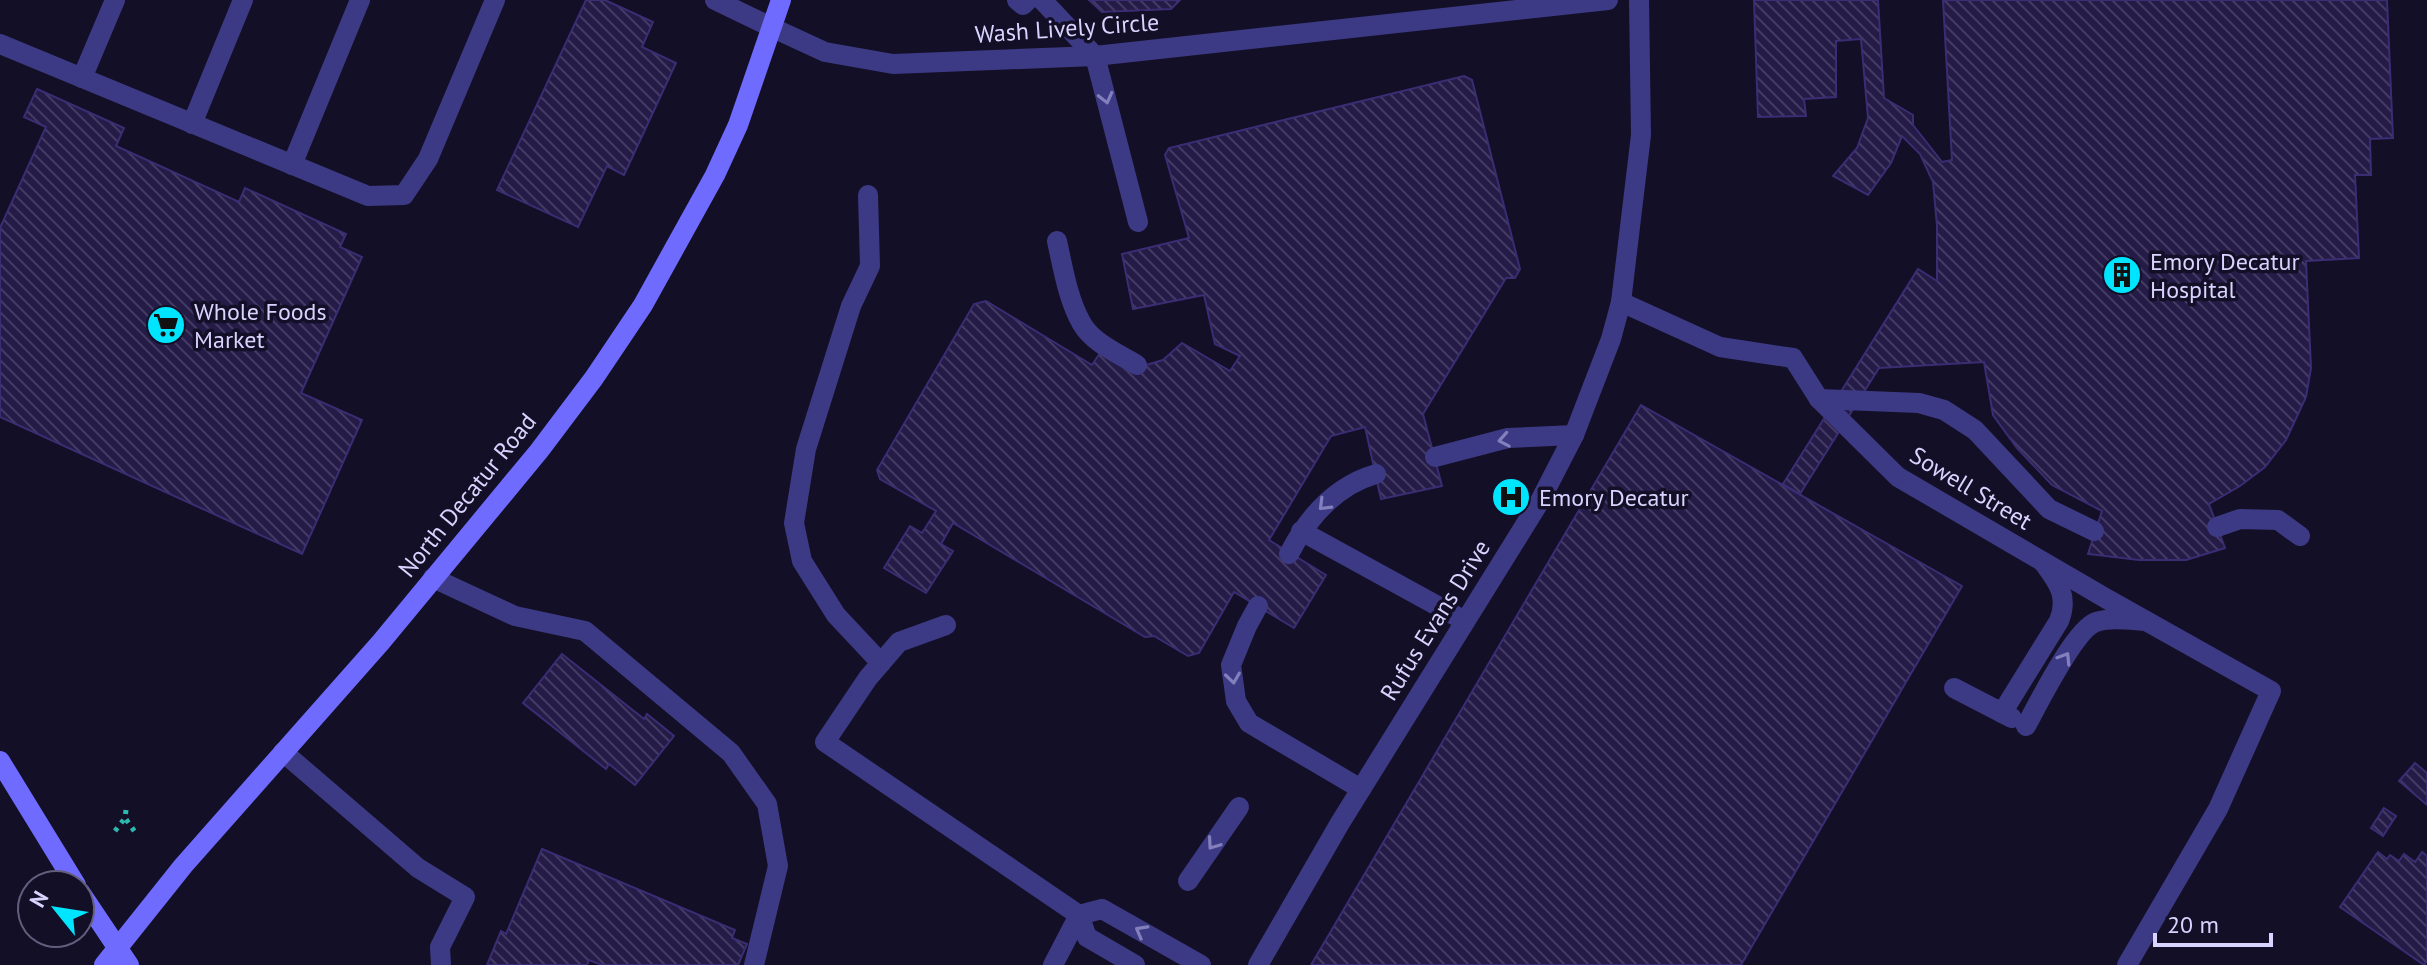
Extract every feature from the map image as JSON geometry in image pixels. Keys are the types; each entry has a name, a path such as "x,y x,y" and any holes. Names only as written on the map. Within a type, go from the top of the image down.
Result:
{"main road":[{"name":"North Decatur Road","path":"116,960 183,866 433,578 539,451 594,378 643,305 715,175 738,125 781,0"},
{"path":"0,761 66,869"},
{"path":"96,922 116,960"}],"street":[{"path":"82,78 115,0"},
{"path":"192,124 243,0"},
{"path":"292,165 360,0"},
{"path":"0,44 368,196 404,195 428,159 495,0"},
{"name":"Wash Lively Circle","path":"715,0 825,52 893,64 1095,56 1608,0"},
{"path":"1017,0 1023,5 1028,0"},
{"path":"1042,0 1095,56 1138,222"},
{"name":"Rufus Evans Drive","path":"1258,965 1361,789 1540,501 1574,435 1611,339 1621,302 1641,135 1639,0"},
{"path":"868,195 870,266 851,306 806,449 794,523 802,561 836,615 881,663"},
{"path":"1057,241 1068,288 1083,326 1104,345 1137,365"},
{"name":"Sowell Street","path":"1621,302 1720,347 1793,358 1819,399 1898,477 2271,691 2218,809 2127,965"},
{"path":"1819,399 1919,403 1944,410 1975,430 2049,509 2094,531"},
{"path":"1435,457 1508,438 1574,435"},
{"path":"1289,554 1301,531 1333,496 1358,480 1376,474"},
{"path":"2217,527 2240,519 2278,520 2300,536"},
{"path":"1301,531 1465,621"},
{"path":"2002,713 2064,609 2064,597 2058,581 2043,562"},
{"path":"433,578 515,616 585,631 731,753 767,804 778,866 754,965"},
{"path":"1258,606 1231,665 1236,701 1249,723 1361,789"},
{"path":"1954,688 2031,728 2079,636 2092,623 2107,620 2146,621"},
{"path":"946,625 899,642 868,678 825,742 1079,915 1087,937 1135,965"},
{"path":"283,752 418,868 465,897 440,947 441,965"},
{"path":"1188,881 1239,807"},
{"path":"1053,965 1079,915 1102,909 1201,965"}],"path":[{"path":"115,831 125,818 126,810"},
{"path":"125,818 135,832"}],"building":[{"path":"586,0 605,0 653,22 642,47 676,63 624,175 607,166 578,227 497,190"},
{"path":"1089,0 1180,0 1171,9 1102,12"},
{"name":"Emory Decatur Hospital","path":"1754,0 1878,0 1884,98 1913,115 1913,125 1942,162 1952,160 1943,0 2387,0 2393,138 2370,139 2371,175 2355,175 2359,258 2306,261 2311,368 2306,397 2286,440 2265,467 2209,504 2225,548 2186,560 2139,560 2088,554 2102,511 2052,485 2017,448 1993,415 1984,362 1879,368 1800,494 1783,484 1918,269 1937,281 1937,226 1933,182 1920,154 1902,136 1891,163 1868,195 1833,176 1857,148 1868,118 1861,39 1836,41 1836,97 1804,99 1806,116 1758,117"},
{"path":"1464,76 1472,80 1520,269 1515,278 1506,278 1423,414 1442,486 1381,499 1365,427 1331,436 1269,540 1326,575 1294,628 1234,592 1199,653 1188,656 1154,636 1145,637 953,523 941,544 953,551 926,593 884,568 910,526 922,533 936,511 880,479 877,470 974,304 986,301 1092,365 1100,353 1136,368 1163,360 1182,343 1230,371 1240,356 1215,344 1204,295 1133,309 1122,254 1189,238 1165,155 1169,148"},
{"name":"Whole Foods Market","path":"37,89 124,128 116,146 239,202 245,188 346,234 340,247 362,257 301,393 362,420 302,554 0,417 0,228 46,127 24,117"},
{"path":"1641,405 1962,586 1741,965 1311,965"},
{"path":"562,654 644,719 647,714 674,736 635,785 609,764 606,769 523,703"},
{"path":"2415,763 2427,773 2427,805 2399,781"},
{"path":"2384,808 2396,816 2383,836 2371,828"},
{"path":"542,849 735,930 732,938 747,944 738,965 602,965 589,960 587,965 487,965 501,931 506,934"},
{"path":"2378,852 2387,859 2390,855 2399,861 2404,854 2415,862 2422,852 2427,856 2427,961 2424,965 2340,907"}],"place":[{"name":"Emory Decatur Hospital","path":"2122,275"},
{"name":"Whole Foods Market","path":"166,325"},
{"name":"Emory Decatur","path":"1511,497"}]}
